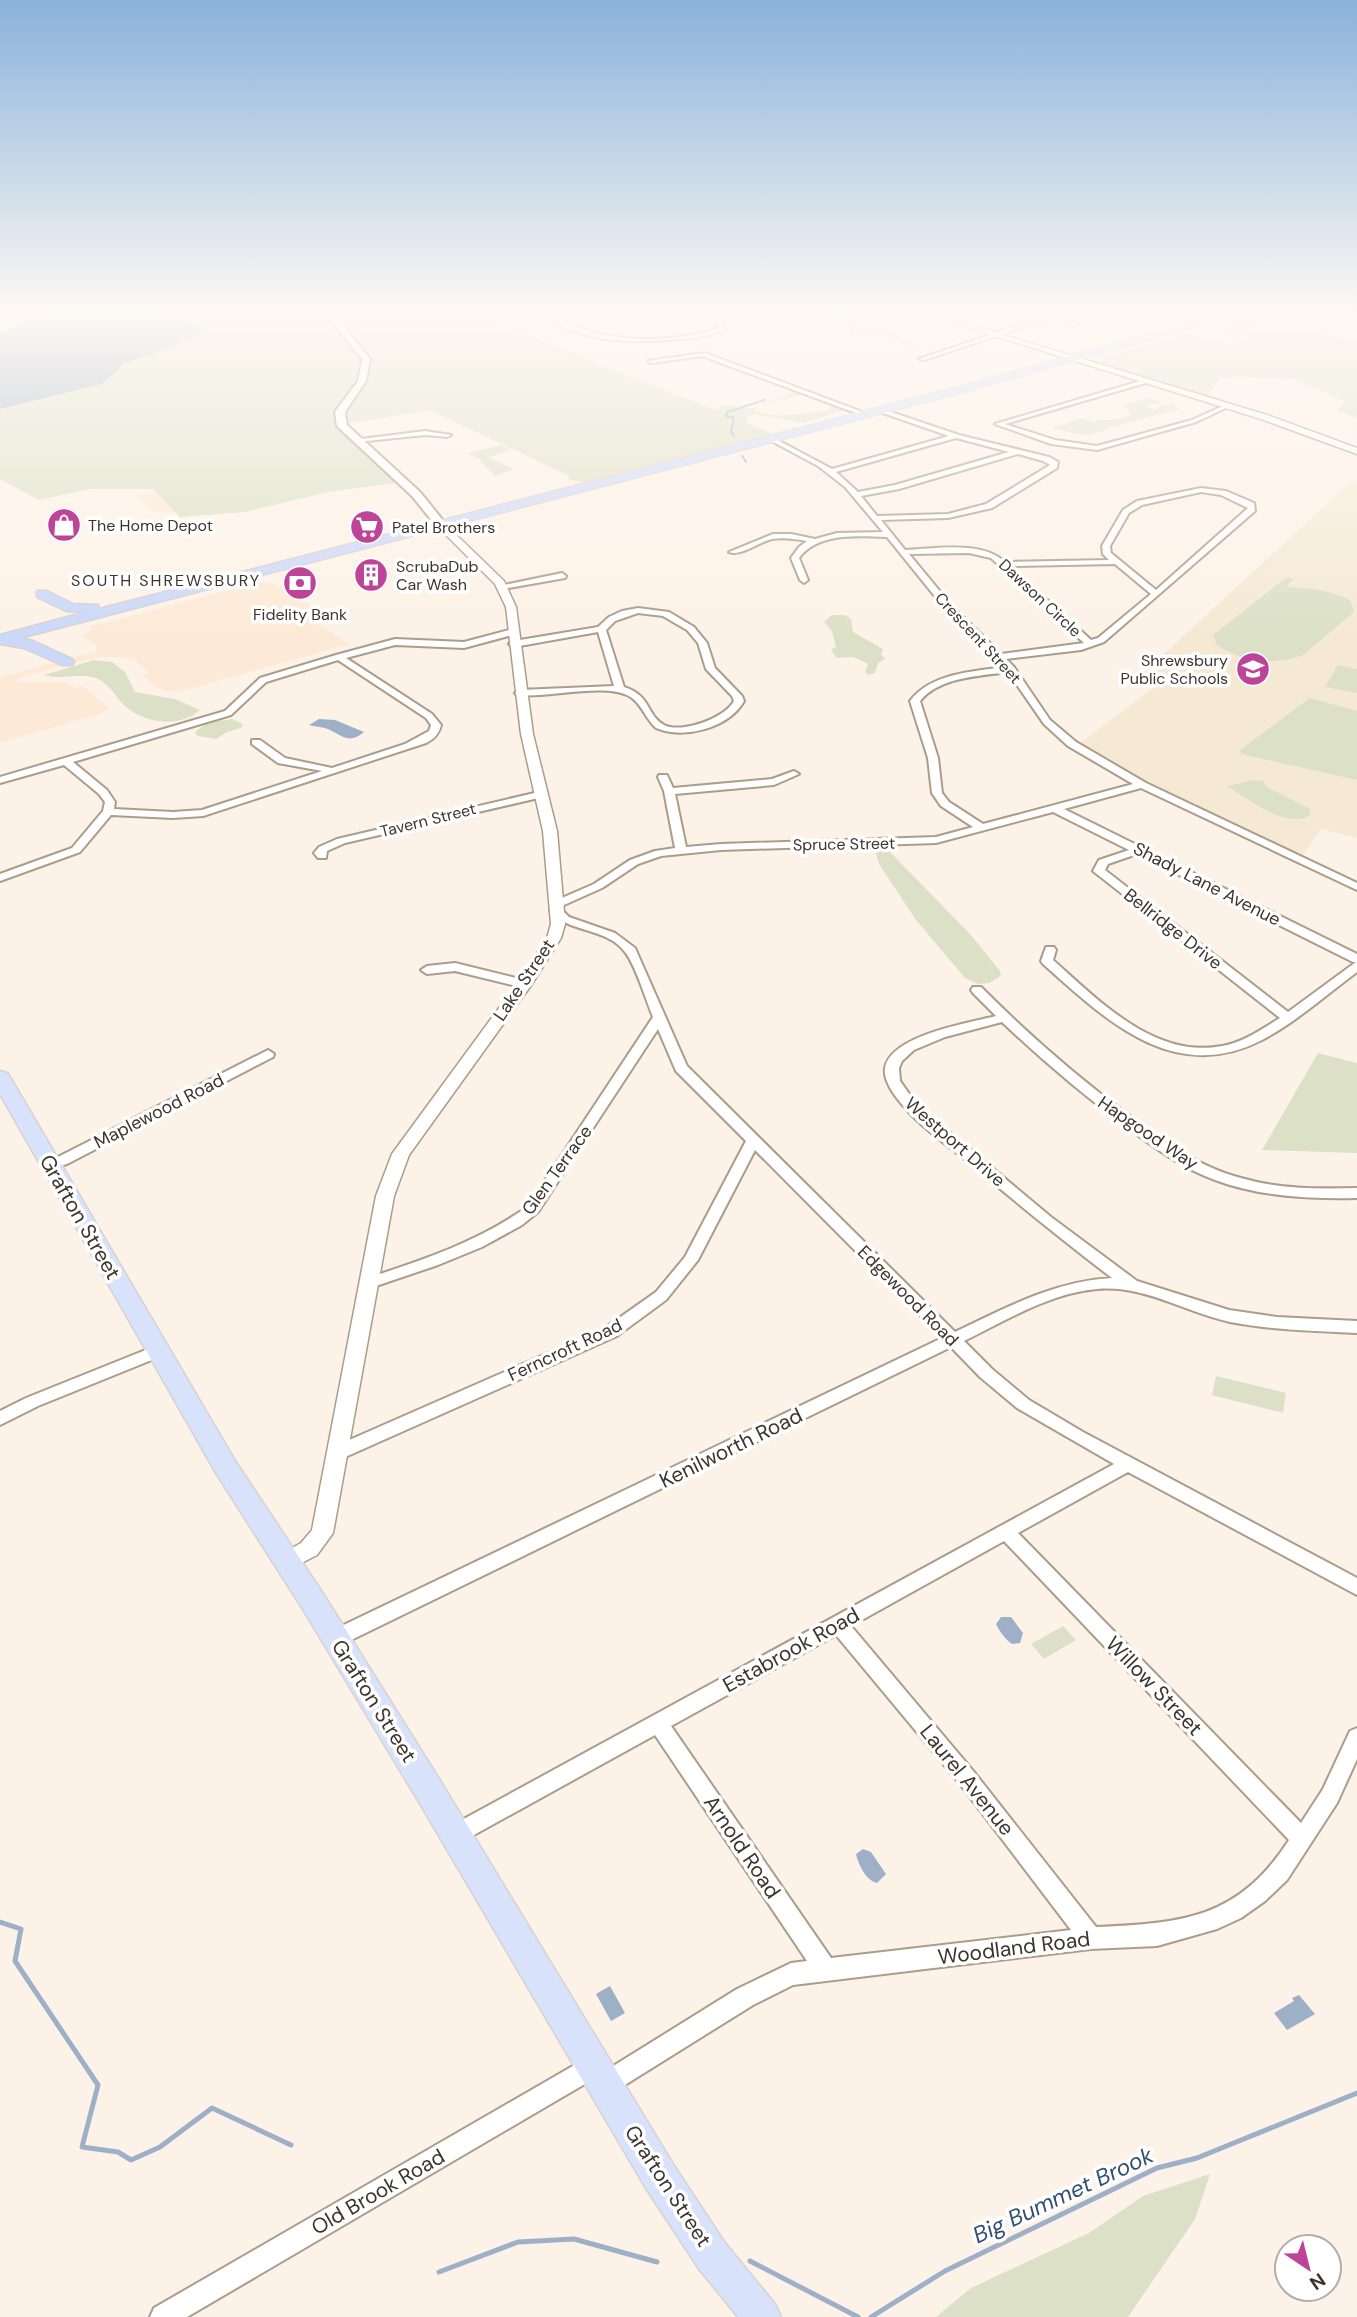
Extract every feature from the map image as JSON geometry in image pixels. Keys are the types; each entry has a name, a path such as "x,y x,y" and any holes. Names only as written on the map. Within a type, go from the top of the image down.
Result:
{"highway":[{"path":"0,637 823,421"},
{"path":"29,626 836,421"},
{"path":"0,637 54,613 42,594 71,608 106,607"},
{"path":"54,625 40,632 37,640 73,660"},
{"path":"0,637 73,660"}],"main road":[{"path":"340,421 341,426 416,494 440,522"},
{"name":"Grafton Street","path":"0,1077 225,1466 288,1561 456,1834 660,2177 706,2247 762,2317"}],"street":[{"path":"876,518 948,516 989,506 1054,467 1052,461 912,421"},
{"path":"1008,421 998,424 1054,442 1097,448 1194,421"},
{"path":"1274,421 1357,452"},
{"path":"357,440 425,433 447,435"},
{"path":"833,471 957,436"},
{"name":"Crescent Street","path":"770,438 833,471 857,495 949,608 1000,657 1035,706 1061,735 1112,769 1142,785 1357,887"},
{"path":"857,495 896,487 1017,452"},
{"path":"1000,657 1090,644 1109,635 1156,594 1251,510 1251,505 1223,493 1201,490 1139,504 1126,512 1106,546 1107,554 1156,594"},
{"path":"440,522 503,586 562,576"},
{"path":"733,552 773,534 815,541"},
{"path":"804,580 795,558 802,547 815,541 846,535 890,535"},
{"name":"Dawson Circle","path":"904,552 979,552 994,556 1090,644"},
{"path":"1005,564 1115,562"},
{"name":"Lake Street","path":"288,1561 309,1549 320,1538 385,1196 401,1154 524,984 554,938 558,923 550,831 527,734 511,607 503,586"},
{"path":"0,780 228,713 241,704 254,686 263,680 339,657 395,642 464,645 601,629 620,614 636,609 667,615 699,636 706,662 733,690 738,703 734,712 720,720 671,730 656,724 640,698 620,689 520,693"},
{"path":"601,629 620,689"},
{"path":"108,811 196,814 422,741 432,734 437,726 431,718 339,657"},
{"path":"983,829 945,804 937,793 933,758 915,701 918,695 960,676 1010,669"},
{"path":"256,742 282,761 333,770"},
{"path":"0,878 76,850 108,811 110,804 103,792 66,761"},
{"path":"277,788 282,761"},
{"path":"669,791 774,782 794,774"},
{"path":"663,777 669,791 681,850"},
{"name":"Spruce Street","path":"556,910 559,903 598,886 634,862 659,853 681,850 916,843 983,829 1142,785"},
{"name":"Tavern Street","path":"322,856 320,853 324,849 341,841 542,794"},
{"name":"Shady Lane Avenue","path":"1057,810 1357,959"},
{"name":"Bellridge Drive","path":"1139,850 1103,862 1099,871 1287,1017"},
{"name":"Edgewood Road","path":"556,910 563,919 583,923 625,945 637,962 681,1068 953,1341 1023,1404 1127,1465 1357,1587"},
{"path":"1050,950 1046,961 1116,1022 1150,1042 1194,1051 1228,1049 1258,1037 1357,966"},
{"path":"427,970 455,967 524,984"},
{"name":"Hapgood Way","path":"977,990 1004,1018 1088,1092 1181,1159 1220,1177 1275,1191 1326,1195 1357,1193"},
{"name":"Glen Terrace","path":"370,1283 485,1239 510,1227 533,1209 659,1018"},
{"name":"Westport Drive","path":"1004,1018 940,1034 909,1047 896,1059 892,1068 893,1081 912,1108 1046,1220 1133,1286"},
{"name":"Maplewood Road","path":"49,1164 74,1155 268,1054"},
{"name":"Ferncroft Road","path":"337,1453 611,1332 661,1296 691,1260 753,1141"},
{"name":"Kenilworth Road","path":"336,1638 1014,1310 1056,1292 1099,1284 1133,1286"},
{"path":"1133,1286 1225,1315 1251,1320 1288,1325 1357,1327"},
{"path":"0,1419 57,1391 158,1351"},
{"name":"Estabrook Road","path":"456,1834 1127,1465"},
{"name":"Willow Street","path":"1006,1532 1303,1840"},
{"name":"Laurel Avenue","path":"838,1624 967,1778 1091,1938"},
{"name":"Arnold Road","path":"658,1723 826,1970"},
{"name":"Woodland Road","path":"599,2076 791,1974 1091,1938 1157,1935 1209,1922 1258,1894 1280,1873 1329,1796 1357,1737"},
{"name":"Old Brook Road","path":"163,2317 599,2076"}],"shaded area":[{"name":"Shrewsbury Public Schools","path":"1352,481 1357,483 1357,838 1321,829 1302,856 1141,781 1080,743 1160,683 1140,676"},
{"path":"179,488 205,505 168,513 154,512 134,496"},
{"path":"269,582 313,607 301,611 349,644 183,691 169,692 154,686 143,676 149,673 135,660 120,657 99,657 25,676 18,679 18,682 67,682 74,688 83,686 109,708 100,714 0,743 0,677 95,652 99,648 82,635 92,630 89,627 256,583"}],"green space":[{"path":"0,421 362,421 345,424 395,483 328,492 245,512 180,517 153,489 90,489 39,500 0,479"},
{"path":"453,421 746,421 778,436 587,484 569,479 567,475"},
{"path":"1072,421 1134,421 1087,436 1053,428"},
{"path":"500,445 511,450 488,457 513,469 495,476 478,458 468,453"},
{"path":"1287,577 1294,579 1286,587 1334,593 1350,600 1354,612 1303,655 1292,658 1270,661 1248,659 1217,645 1213,635"},
{"path":"832,615 845,615 851,619 853,632 883,649 881,654 885,659 878,663 875,673 868,675 865,672 868,664 853,657 836,658 831,649 836,647 832,631 824,622"},
{"path":"94,660 112,662 125,672 135,692 175,699 200,710 183,720 152,720 125,706 110,688 98,679 44,675"},
{"path":"1338,665 1357,669 1357,693 1325,687"},
{"path":"1310,698 1357,711 1357,780 1241,754 1240,750"},
{"path":"232,719 243,724 241,728 216,739 195,733 207,724"},
{"path":"1254,780 1263,781 1267,787 1310,809 1310,815 1301,819 1280,816 1256,805 1227,786"},
{"path":"875,849 890,852 970,934 1000,971 1001,976 989,983 978,984 965,978 916,920 879,864"},
{"path":"1318,1053 1357,1063 1357,1153 1262,1150"},
{"path":"1216,1376 1286,1393 1283,1413 1212,1395"},
{"path":"1063,1626 1076,1640 1044,1659 1031,1644"},
{"path":"1210,2174 1195,2219 1128,2317 936,2317 971,2288 1089,2233 1143,2196"}],"water":[{"path":"319,719 335,720 364,732 348,738 309,725"},
{"path":"1001,1617 1011,1617 1023,1633 1020,1643 1012,1644 1001,1632 996,1624"},
{"path":"863,1849 871,1852 886,1874 877,1883 866,1875 858,1862 856,1854"},
{"path":"610,1986 625,2013 611,2021 596,1994"},
{"path":"1299,1995 1315,2014 1287,2030 1274,2013"}],"waterway":[{"path":"733,421 731,431 734,436"},
{"path":"742,456 746,462"},
{"name":"Big Bummet Brook","path":"0,1922 21,1929 15,1961 98,2085 82,2147 118,2152 131,2160 160,2147 212,2108 291,2145"},
{"name":"Big Bummet Brook","path":"871,2317 945,2271 1157,2168 1197,2158 1357,2093"},
{"name":"Big Bummet Brook","path":"439,2272 518,2242 574,2239 657,2262"},
{"name":"Big Bummet Brook","path":"750,2261 858,2317"}],"place":[{"name":"The Home Depot","path":"64,525"},
{"name":"Patel Brothers","path":"367,527"},
{"name":"ScrubaDub Car Wash","path":"371,575"},
{"name":"Fidelity Bank","path":"300,583"},
{"name":"Shrewsbury Public Schools","path":"1253,669"}],"district":[{"name":"SOUTH SHREWSBURY","path":"166,580"}]}
